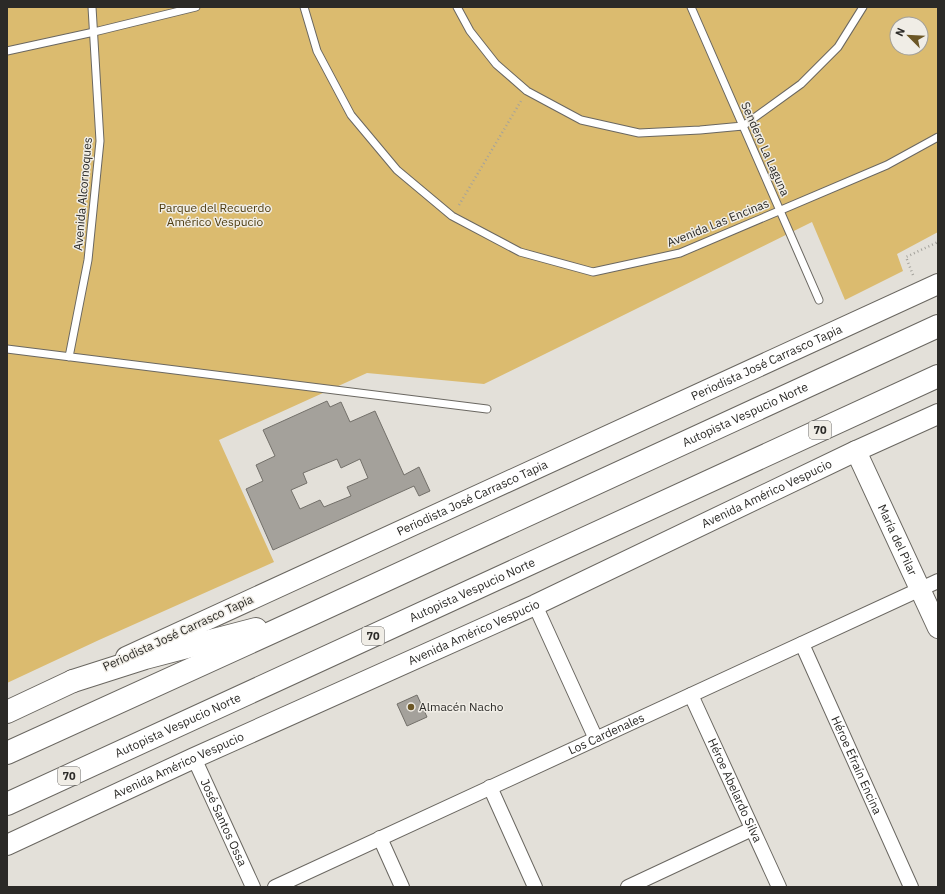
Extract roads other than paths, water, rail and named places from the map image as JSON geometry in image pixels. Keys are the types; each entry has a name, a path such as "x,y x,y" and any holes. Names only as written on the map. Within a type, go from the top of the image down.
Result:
{"main road":[{"name":"Periodista José Carrasco Tapia","path":"7,712 938,284"},
{"name":"Autopista Vespucio Norte","path":"7,754 938,326"},
{"name":"Autopista Vespucio Norte","path":"7,804 938,376"},
{"name":"Avenida Américo Vespucio","path":"7,845 194,758 535,604 856,451 938,414"},
{"name":"María del Pilar","path":"856,451 938,628"},
{"path":"73,681 195,644 310,615"}],"street":[{"name":"Los Cardenales","path":"274,887 938,581"},
{"path":"535,604 596,739"},
{"name":"Héroe Efraín Encina","path":"802,644 911,887"},
{"name":"Héroe Abelardo Silva","path":"691,695 779,887"},
{"name":"José Santos Ossa","path":"194,758 253,887"},
{"path":"490,788 535,887"},
{"path":"628,887 752,829"},
{"path":"380,838 402,887"}],"lane":[{"name":"Avenida Alcornoques","path":"69,357 88,260 100,140 92,7"},
{"path":"7,51 94,32 196,7"},
{"name":"Avenida Las Encinas","path":"304,7 317,51 351,115 397,170 452,216 520,252 593,272 680,253 886,165 938,137"},
{"path":"457,7 470,31 496,64 527,91 581,120 639,133 743,126 801,84 838,47 863,7"},
{"name":"Sendero La Laguna","path":"691,7 819,300"},
{"path":"7,349 487,410"}],"place":[{"name":"Almacén Nacho","path":"411,707"}],"park label":[{"name":"Parque del Recuerdo Américo Vespucio","path":"215,215"}]}
